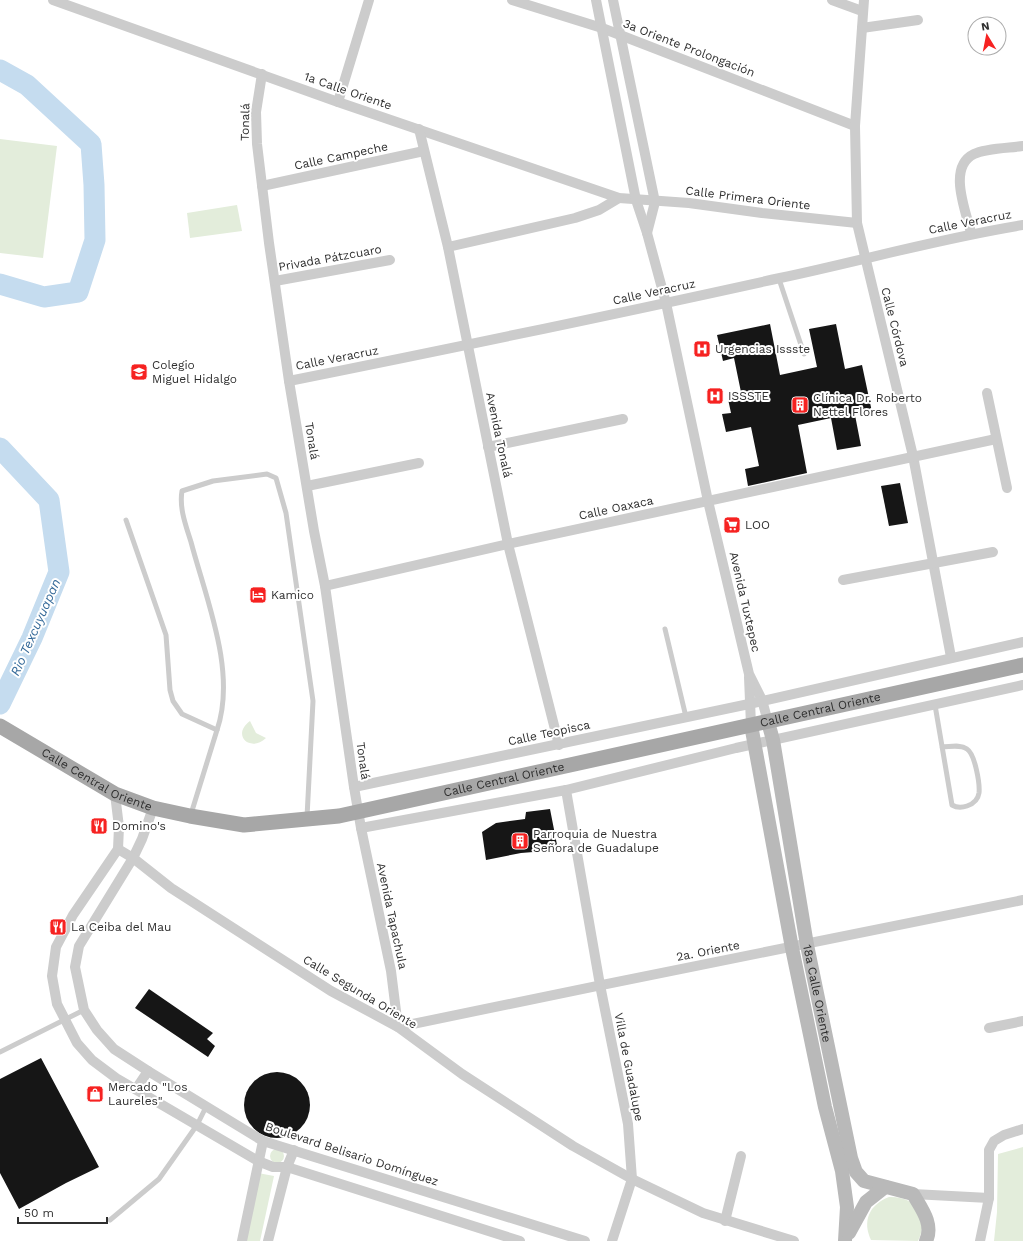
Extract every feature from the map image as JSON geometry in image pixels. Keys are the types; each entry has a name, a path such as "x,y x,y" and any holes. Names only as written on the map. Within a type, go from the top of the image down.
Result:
{"main road":[{"name":"Calle Central Oriente","path":"0,726 115,794 153,808 244,825 339,816 1023,665"},
{"name":"18a Calle Oriente","path":"768,722 773,740 807,945 856,1172 864,1181 914,1194"},
{"name":"18a Calle Oriente","path":"751,725 792,948 825,1107 842,1171 847,1207 845,1239"},
{"path":"845,1239 866,1202 885,1187"},
{"path":"914,1194 928,1223 929,1234 926,1241"}],"street":[{"name":"1a Calle Oriente","path":"53,0 75,4 338,102 619,198 636,200"},
{"path":"338,102 369,0"},
{"name":"3a Oriente Prolongación","path":"512,0 602,28 855,126"},
{"name":"Avenida Tuxtepec","path":"596,0 636,200 647,233 666,303 708,501 749,674 762,700"},
{"path":"613,0 655,202"},
{"path":"832,0 862,11"},
{"name":"Calle Córdova","path":"864,0 862,11 855,126 857,223 913,456 951,657"},
{"path":"862,28 918,20"},
{"name":"Tonalá","path":"262,74 256,112 257,144 262,186 289,381 306,486 325,586 358,811"},
{"name":"Avenida Tonalá","path":"419,129 448,247 508,544 559,744"},
{"path":"971,233 959,181 961,167 964,160 975,153 1023,146"},
{"name":"Calle Campeche","path":"262,186 424,151"},
{"path":"448,247 575,218 598,210 619,198"},
{"name":"Calle Primera Oriente","path":"636,200 689,203 762,213 857,223"},
{"name":"Avenida Tuxtepec","path":"647,233 655,202"},
{"name":"Calle Veracruz","path":"289,381 468,345 779,279 971,233 1023,225"},
{"name":"Privada Pátzcuaro","path":"275,281 390,260"},
{"path":"987,393 1007,488"},
{"path":"488,447 623,419"},
{"name":"Calle Oaxaca","path":"325,586 508,544 996,439"},
{"path":"306,486 419,462"},
{"path":"843,580 993,552"},
{"name":"Calle Teopisca","path":"354,787 749,704 951,657 1023,642"},
{"name":"Avenida Tuxtepec","path":"749,674 749,704"},
{"path":"361,828 566,790 755,744 1023,686"},
{"name":"18a Calle Oriente","path":"762,700 768,722"},
{"name":"18a Calle Oriente","path":"749,704 751,725"},
{"name":"Villa de Guadalupe","path":"566,790 600,985 628,1124 632,1179"},
{"path":"115,794 119,817 118,849 73,915 56,947 52,976 57,1004 64,1020 77,1043 92,1060 116,1078 258,1161 273,1167 287,1167 520,1241"},
{"name":"Boulevard Belisario Domínguez","path":"153,808 142,840 133,858 79,946 75,967 84,1010 114,1049 263,1141 585,1241"},
{"name":"Avenida Tapachula","path":"358,811 391,971 398,1027"},
{"name":"Calle Segunda Oriente","path":"118,849 133,858 171,888 331,991 398,1027 469,1079 573,1146 632,1179"},
{"name":"2a. Oriente","path":"398,1027 1023,900"},
{"path":"989,1028 1023,1021"},
{"path":"136,1089 148,1071"},
{"path":"980,1241 989,1198 989,1150 994,1141 1004,1135 1023,1129"},
{"path":"242,1241 263,1141"},
{"path":"268,1241 287,1167 294,1150"},
{"path":"725,1221 741,1156"},
{"path":"612,1241 632,1179 703,1213 794,1241"},
{"path":"914,1194 989,1198"}],"lane":[{"path":"779,279 804,354"},
{"path":"190,816 222,714 224,697 220,644 186,525 181,498 182,492 213,481 267,474 276,478 286,513 313,701 307,820"},
{"path":"126,520 166,635 170,690 173,701 182,714 217,730"},
{"path":"665,629 686,717"},
{"path":"935,705 942,747 952,805 961,808 972,804 979,794 979,785 972,755 967,749 959,746 942,747"},
{"path":"0,1052 84,1010"},
{"path":"110,1220 159,1179 197,1125 206,1107"}],"green space":[{"path":"0,139 57,146 43,258 0,253"},
{"path":"237,205 242,231 190,238 187,213"},
{"path":"250,721 256,733 266,738 254,744 249,743 242,736 245,726"},
{"path":"1023,1147 1023,1241 994,1241 997,1212 998,1154"},
{"path":"277,1149 282,1151 284,1156 282,1161 277,1163 272,1161 270,1156 272,1151"},
{"path":"258,1173 274,1176 260,1241 245,1241"},
{"path":"889,1197 907,1200 918,1209 922,1223 918,1241 871,1240 867,1226 869,1214 876,1204"}],"building":[{"name":"Clínica Dr. Roberto Nettel Flores","path":"770,324 780,375 817,367 809,329 836,324 845,369 862,365 872,412 855,415 861,446 837,450 831,418 798,425 807,473 748,486 745,469 759,466 751,427 726,432 722,414 731,413 728,399 742,397 734,358 723,361 717,335"},
{"path":"900,483 908,523 889,526 881,486"},
{"name":"Parroquia de Nuestra Señora de Guadalupe","path":"550,809 558,850 521,853 486,860 482,832 496,823 525,819 526,812"},
{"path":"149,989 213,1033 207,1039 215,1046 208,1057 135,1008"},
{"path":"41,1058 99,1167 19,1209 0,1173 0,1079"},
{"path":"271,1072 283,1072 296,1077 301,1081 308,1092 310,1105 308,1118 301,1129 290,1136 283,1138 271,1138 258,1133 249,1124 244,1111 244,1099 249,1086 258,1077"}],"waterway":[{"name":"Rio Texcuyuapan","path":"0,70 27,85 91,144 94,185 95,240 78,292 44,297 0,284"},
{"name":"Rio Texcuyuapan","path":"0,448 49,500 59,572 32,638 0,704"}],"place":[{"name":"Urgencias Issste","path":"702,349"},
{"name":"Colegio Miguel Hidalgo","path":"139,372"},
{"name":"ISSSTE","path":"715,396"},
{"name":"Clínica Dr. Roberto Nettel Flores","path":"800,405"},
{"name":"LOO","path":"732,525"},
{"name":"Kamico","path":"258,595"},
{"name":"Domino's","path":"99,826"},
{"name":"Parroquia de Nuestra Señora de Guadalupe","path":"520,841"},
{"name":"La Ceiba del Mau","path":"58,927"},
{"name":"Mercado \"Los Laureles\"","path":"95,1094"}]}
